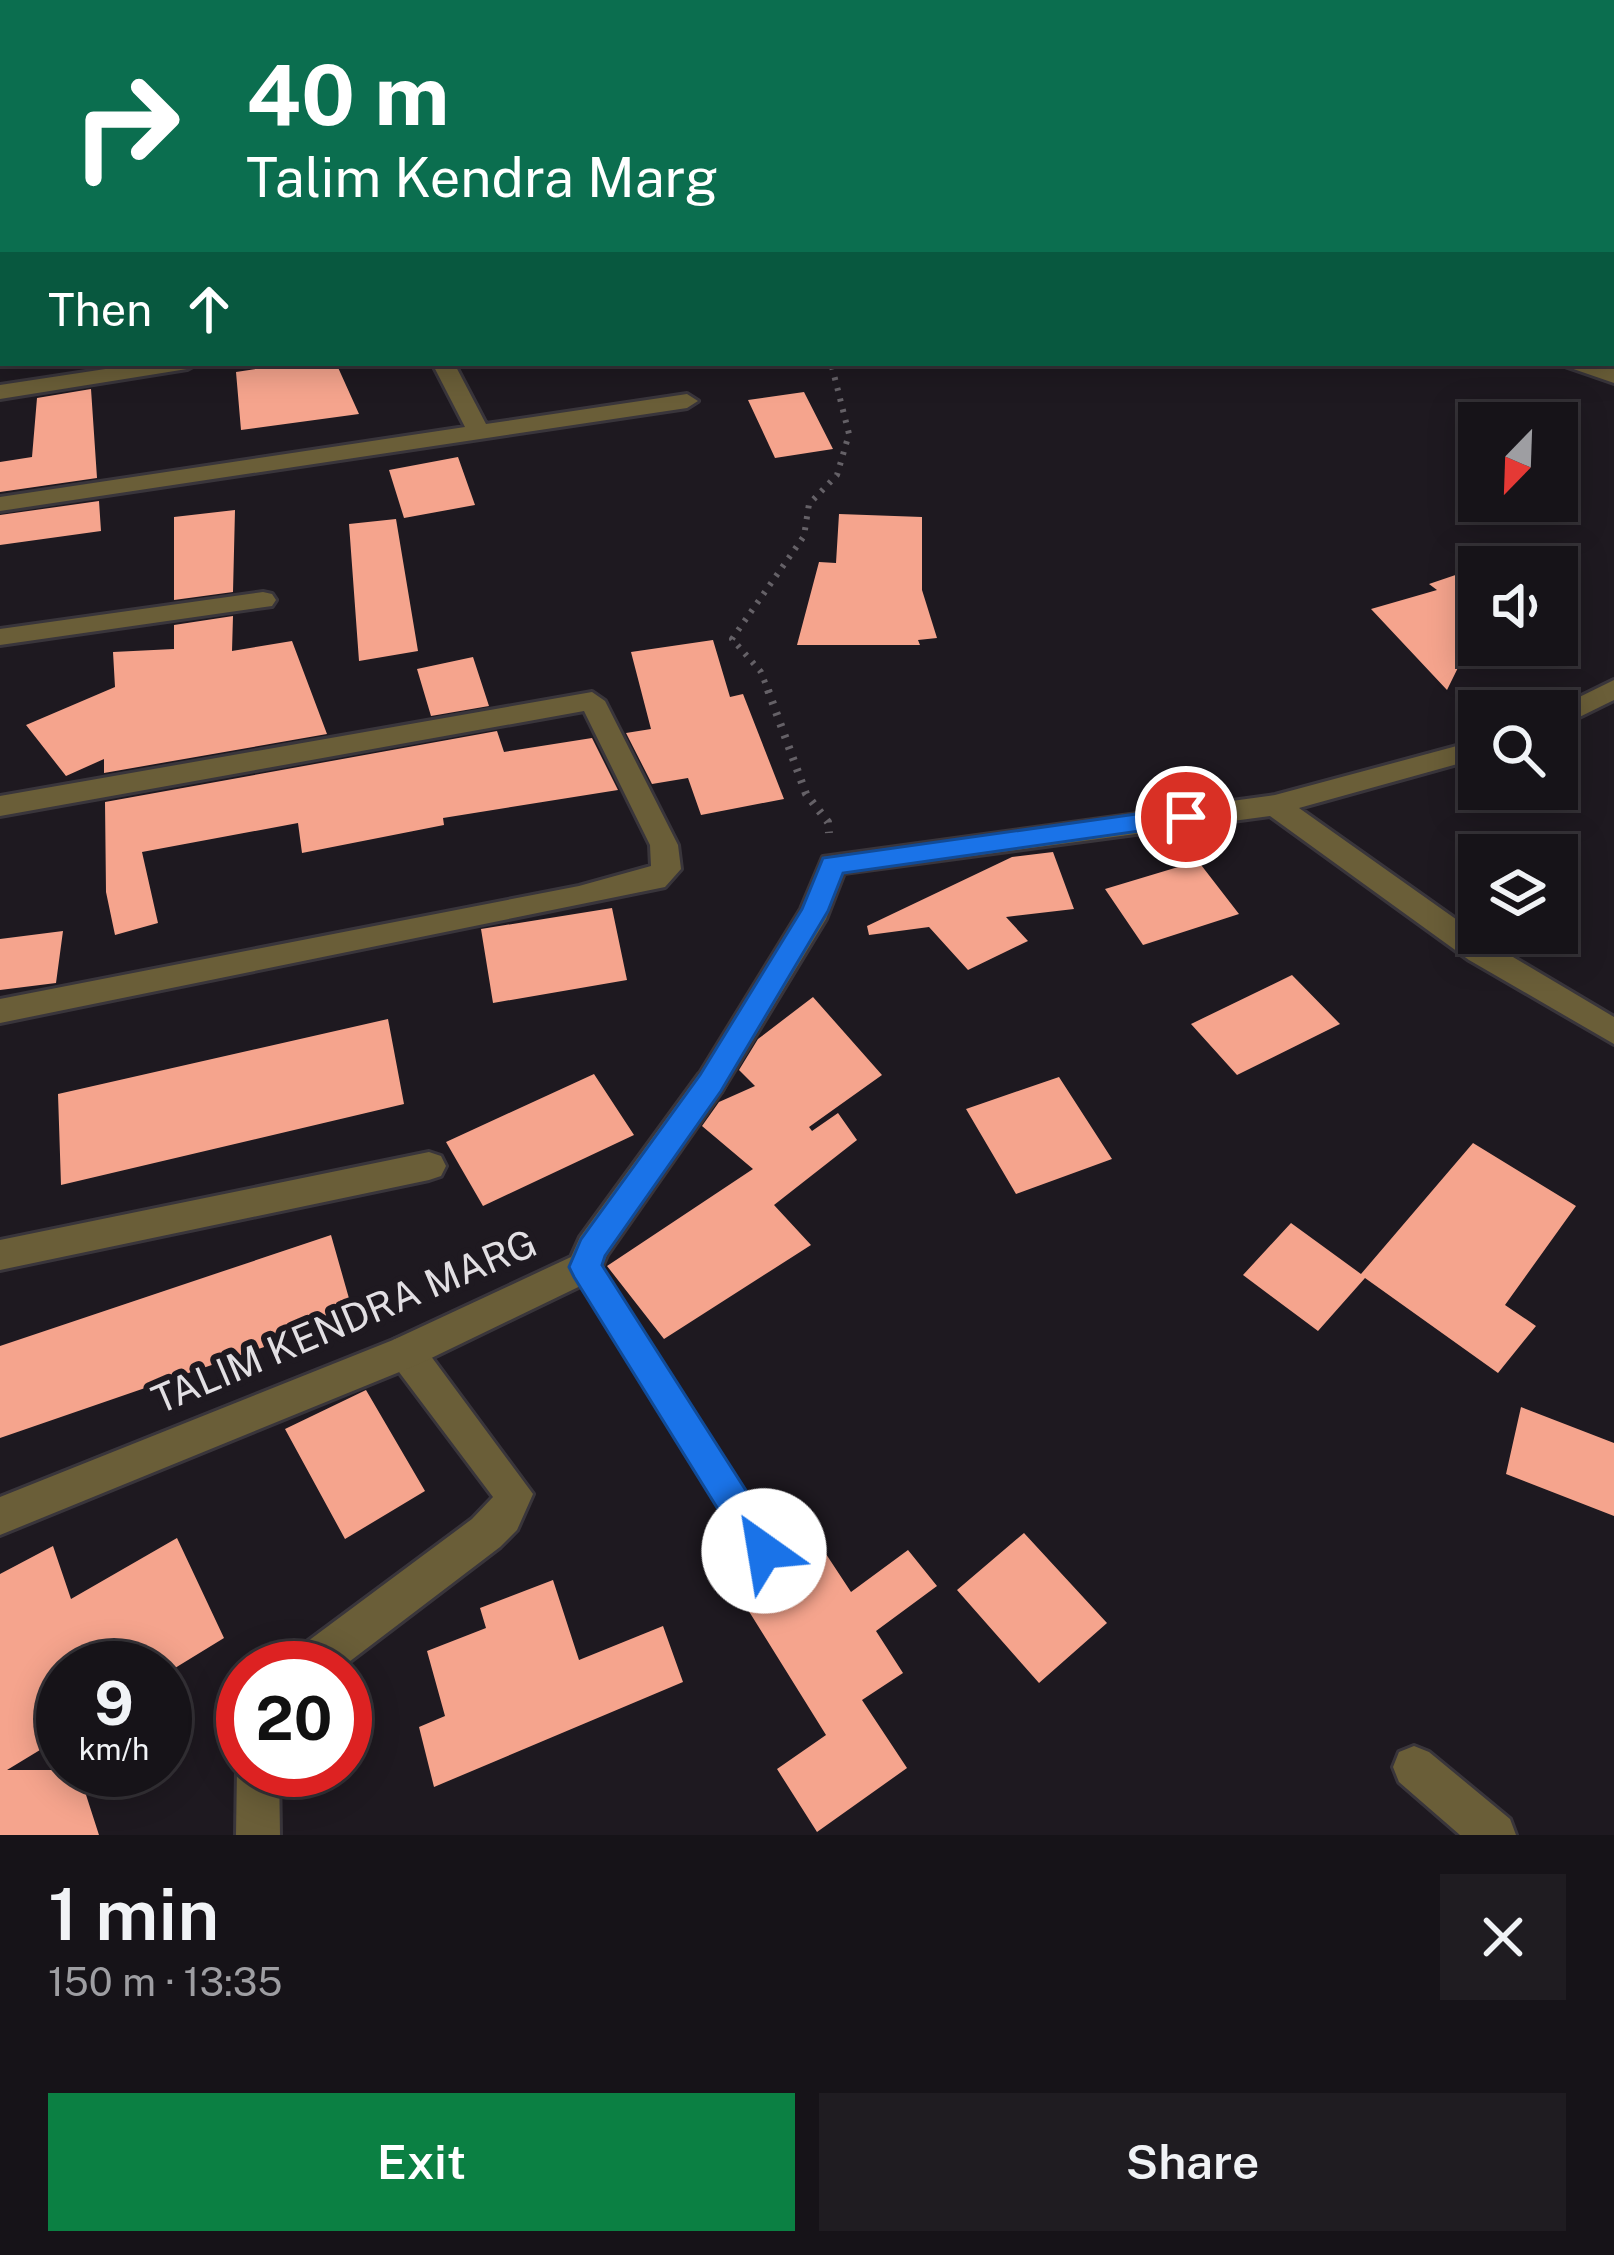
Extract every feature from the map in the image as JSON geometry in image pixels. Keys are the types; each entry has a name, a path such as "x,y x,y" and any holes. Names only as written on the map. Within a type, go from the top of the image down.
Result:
{"street":[{"path":"0,392 168,366"},
{"path":"444,366 479,432"},
{"path":"1578,366 1614,376"},
{"path":"0,504 687,401"},
{"path":"0,637 263,601"},
{"path":"1578,708 1614,689"},
{"path":"0,806 592,701 664,845 666,869 655,879 559,901 0,1011"},
{"path":"832,864 1275,805 1458,754"},
{"path":"1275,805 1480,952 1614,1032"},
{"name":"TALIM KENDRA MARG","path":"0,1516 406,1352 585,1267 592,1248 710,1083 814,911 832,864"},
{"path":"0,1255 429,1166"},
{"path":"343,1641 486,1533 503,1517 514,1494 406,1352"},
{"path":"1414,1767 1494,1835"},
{"path":"258,1797 258,1835"}],"lane":[{"path":"585,1267 764,1551"}],"path":[{"path":"832,366 849,434 837,475 809,504 804,536 732,639 761,672 806,794 828,822 832,864"}],"building":[{"path":"275,366 337,366 359,414 241,430 236,372"},
{"path":"91,389 97,478 0,492 0,462 32,457 37,398"},
{"path":"804,392 833,449 775,458 748,400"},
{"path":"458,457 475,505 404,518 389,470"},
{"path":"99,501 101,531 0,545 0,515"},
{"path":"235,510 233,592 174,600 174,517"},
{"path":"839,514 922,517 922,590 937,638 918,640 920,645 797,645 819,562 836,563"},
{"path":"396,519 418,651 359,661 349,524"},
{"path":"1458,574 1459,666 1447,690 1371,609 1437,590 1429,584"},
{"path":"233,616 232,651 292,641 327,734 104,773 104,759 66,776 26,725 115,687 113,652 174,649 174,625"},
{"path":"713,640 730,697 743,694 784,799 701,815 688,778 652,784 626,733 651,729 631,652"},
{"path":"473,657 489,706 431,716 417,669"},
{"path":"497,731 504,752 592,738 618,790 443,818 444,825 302,853 298,823 142,852 158,923 115,935 106,892 105,802"},
{"path":"1053,852 1074,909 1006,917 1028,941 968,970 929,927 869,935 867,926 1012,857"},
{"path":"1198,861 1239,914 1143,945 1105,889"},
{"path":"612,908 627,980 493,1003 481,929"},
{"path":"63,931 56,983 0,990 0,939"},
{"path":"1292,975 1340,1024 1237,1075 1191,1024"},
{"path":"813,997 882,1075 809,1127 812,1131 838,1113 857,1140 774,1205 811,1245 664,1339 607,1266 753,1169 702,1126 719,1102 755,1086 739,1070 758,1039"},
{"path":"388,1019 404,1104 61,1185 58,1094"},
{"path":"594,1074 634,1135 483,1206 446,1142"},
{"path":"1059,1077 1112,1159 1016,1194 966,1109"},
{"path":"1473,1143 1576,1206 1505,1305 1536,1326 1498,1373 1365,1278 1318,1331 1243,1275 1291,1223 1361,1274"},
{"path":"331,1235 354,1316 0,1438 0,1346"},
{"path":"366,1390 425,1491 345,1539 285,1429"},
{"path":"1521,1407 1614,1443 1614,1516 1506,1474"},
{"path":"1024,1533 1107,1623 1039,1683 957,1590"},
{"path":"177,1538 224,1638 192,1658 192,1641 36,1641 36,1752 7,1770 36,1770 36,1797 87,1797 99,1835 0,1835 0,1574 53,1546 71,1599"},
{"path":"908,1550 937,1586 876,1631 903,1673 862,1700 907,1768 817,1832 777,1769 826,1735 745,1605 826,1554 851,1592"},
{"path":"553,1580 579,1660 663,1626 683,1682 434,1787 419,1727 445,1716 427,1651 486,1628 480,1608"}],"route":[{"path":"764,1551 585,1267 592,1248 710,1083 814,911 832,864 1186,817"}]}
